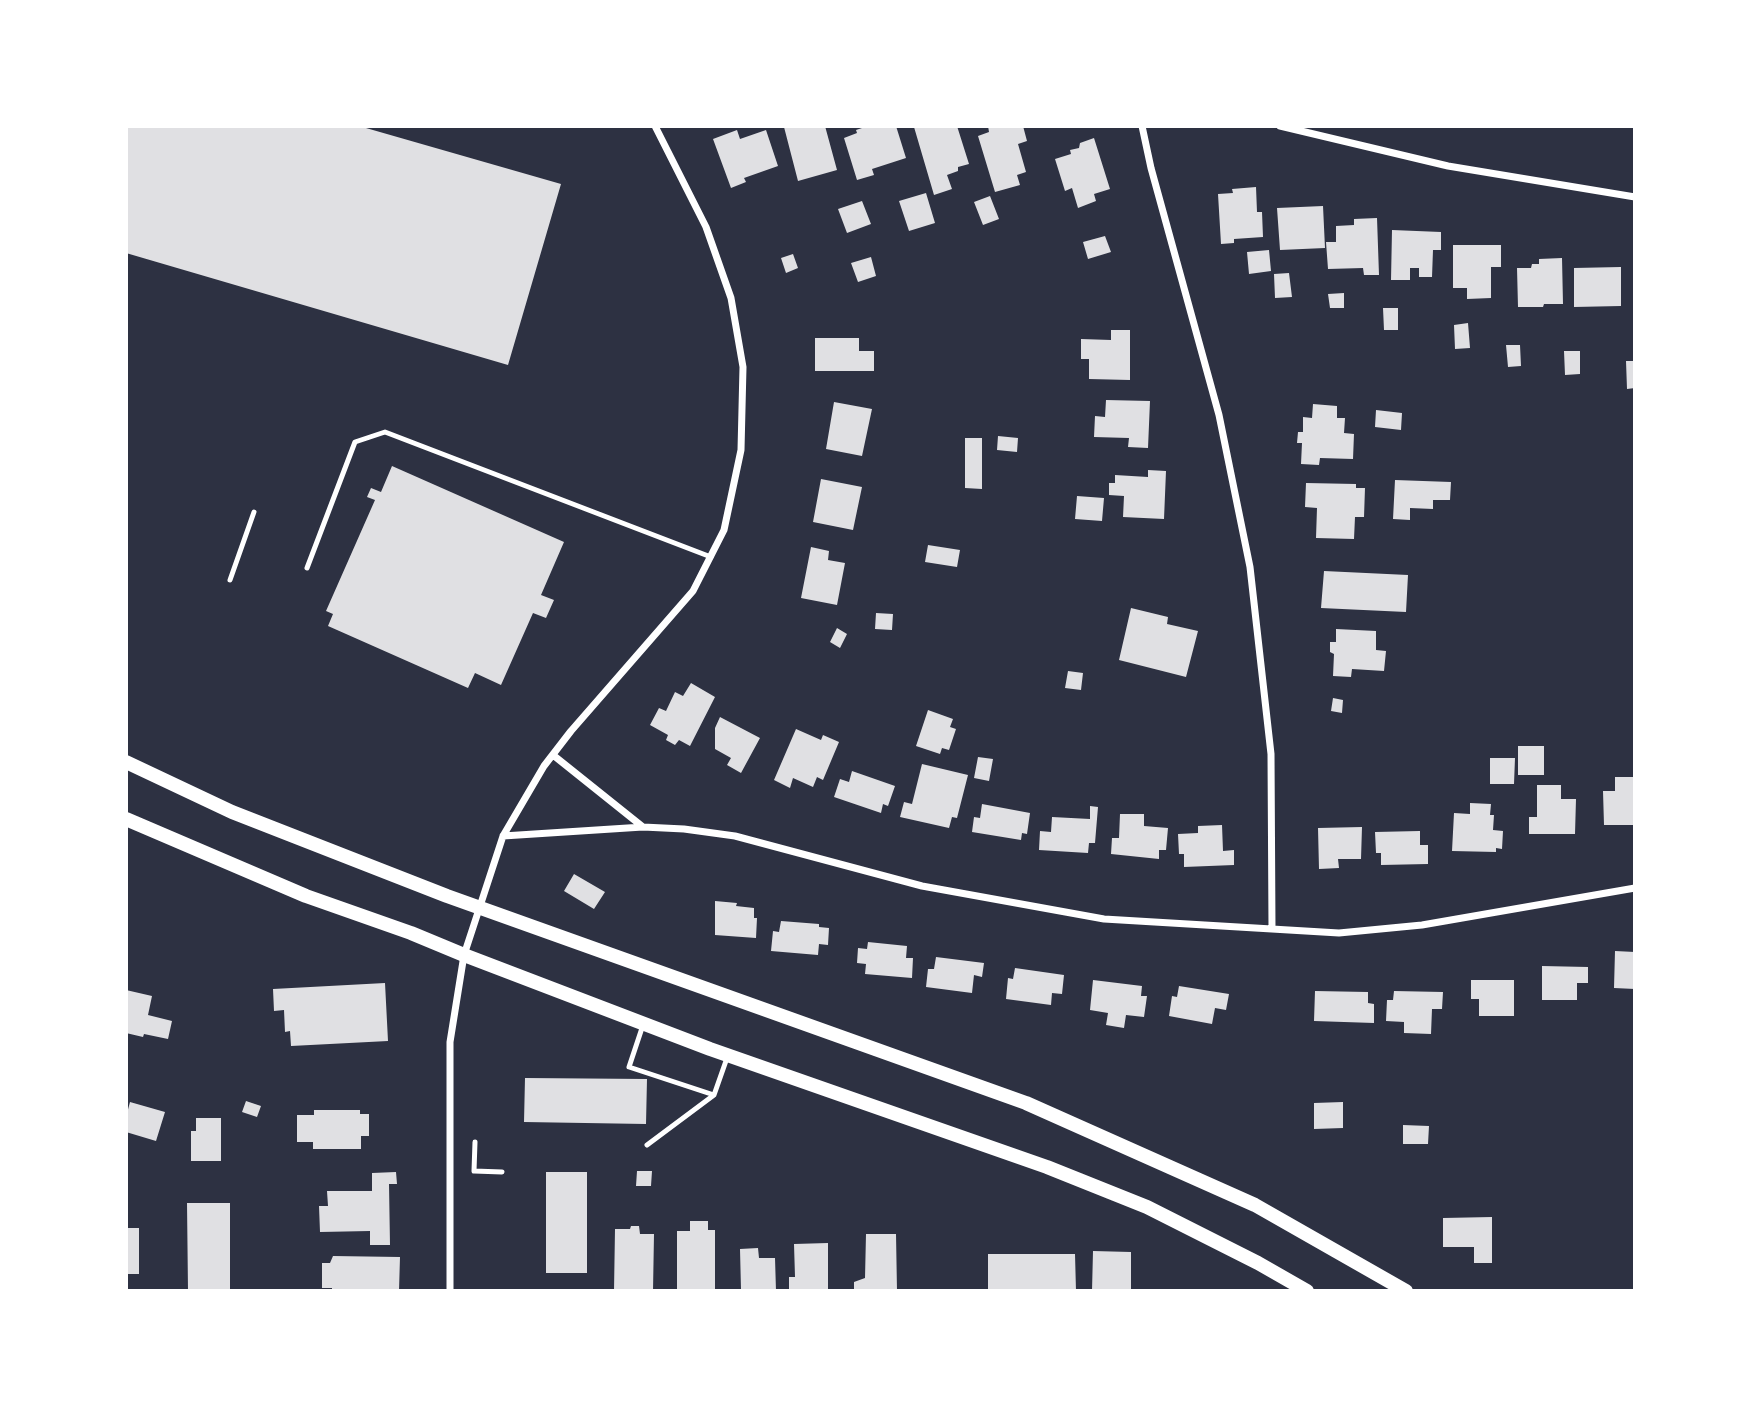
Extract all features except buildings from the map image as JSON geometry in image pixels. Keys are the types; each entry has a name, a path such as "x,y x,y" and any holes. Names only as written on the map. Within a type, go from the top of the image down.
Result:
{"main road":[{"path":"126,762 232,812 481,908 1026,1103 1255,1205 1406,1291"},
{"path":"126,819 260,878 411,933 644,1024 1047,1167 1135,1202 1258,1263 1307,1291"}],"street":[{"path":"450,1291 450,1042 464,955 503,836 552,755 693,591 724,530 741,450 743,366 731,298 706,227 655,126"},
{"path":"1142,126 1151,168 1219,415 1250,566 1271,754 1272,929"},
{"path":"1280,126 1448,166 1635,197"},
{"path":"552,755 643,827"},
{"path":"503,836 643,827 684,829 735,836 922,886 1104,919 1339,933 1422,925 1635,888"}],"lane":[{"path":"307,568 355,442 385,432 711,557"},
{"path":"230,580 254,512"},
{"path":"644,1024 629,1067 714,1095"},
{"path":"647,1145 714,1095 728,1055"},
{"path":"475,1142 474,1171 502,1172"}]}
